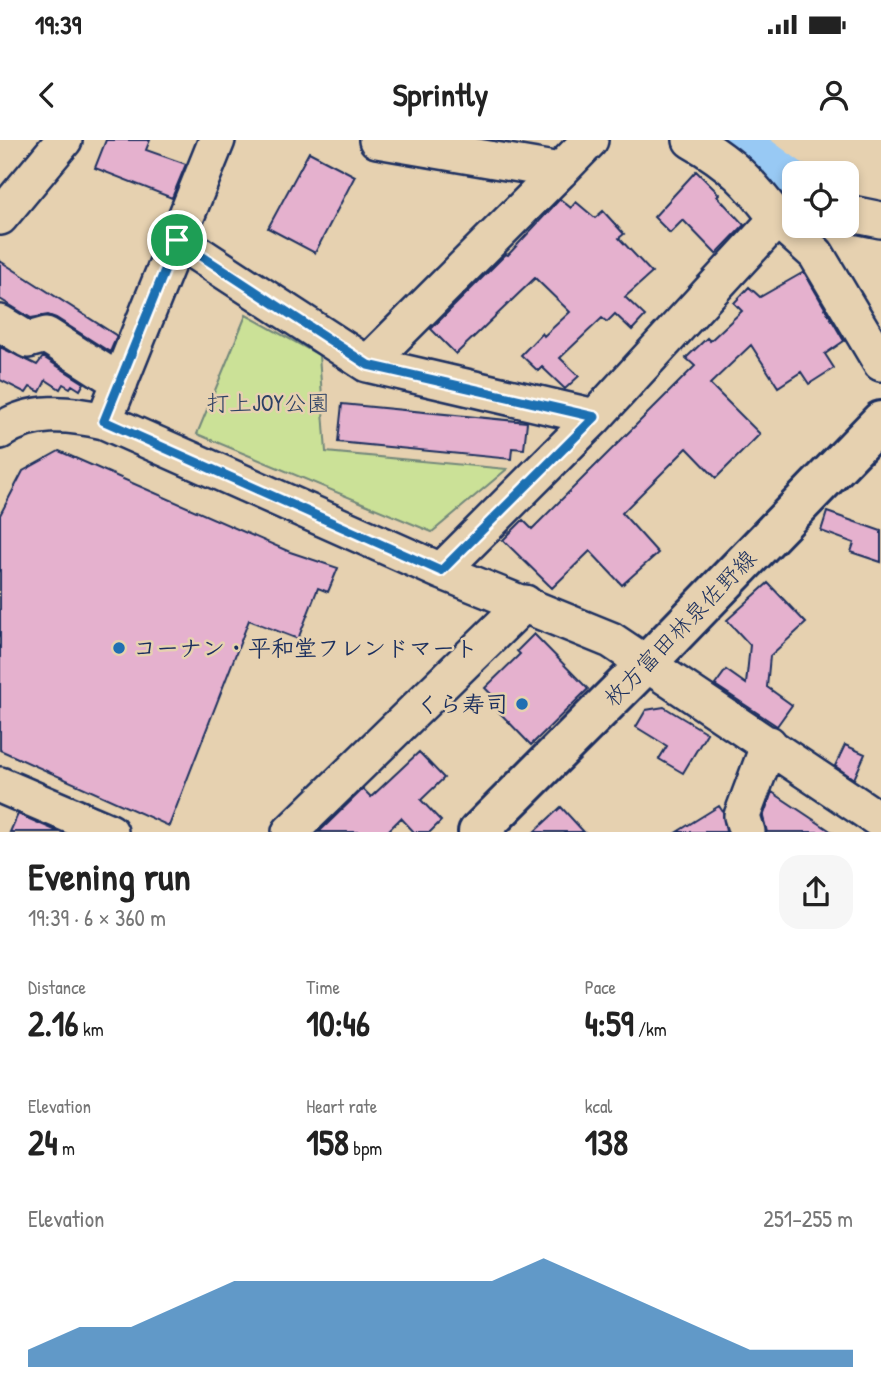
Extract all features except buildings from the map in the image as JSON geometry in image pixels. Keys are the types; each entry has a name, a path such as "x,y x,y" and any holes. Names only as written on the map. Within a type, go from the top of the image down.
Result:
{"main road":[{"name":"枚方富田林泉佐野線","path":"478,832 647,663 881,421"}],"street":[{"path":"0,217 64,140"},
{"path":"104,421 217,140"},
{"path":"377,140 560,171"},
{"path":"368,365 590,140"},
{"path":"691,140 723,158 763,200 777,219 816,254 881,363"},
{"path":"859,215 881,220"},
{"path":"441,571 595,417 777,219"},
{"path":"177,240 368,365 595,417"},
{"path":"0,323 28,340 46,335 120,382"},
{"path":"0,431 8,425 39,416 72,414 104,421 441,571 611,640 881,821"},
{"path":"290,832 525,603"},
{"path":"747,832 742,816 769,744"},
{"path":"0,785 110,832"}],"green space":[{"name":"打上JOY公園","path":"246,315 319,355 326,452 507,469 432,532 197,434"}],"waterway":[{"path":"735,140 782,174"}],"place":[{"name":"コーナン・平和堂フレンドマート","path":"119,648"},
{"name":"くら寿司","path":"522,704"}],"route":[{"path":"177,240 368,365 595,417 441,571 104,421 177,240"}]}
